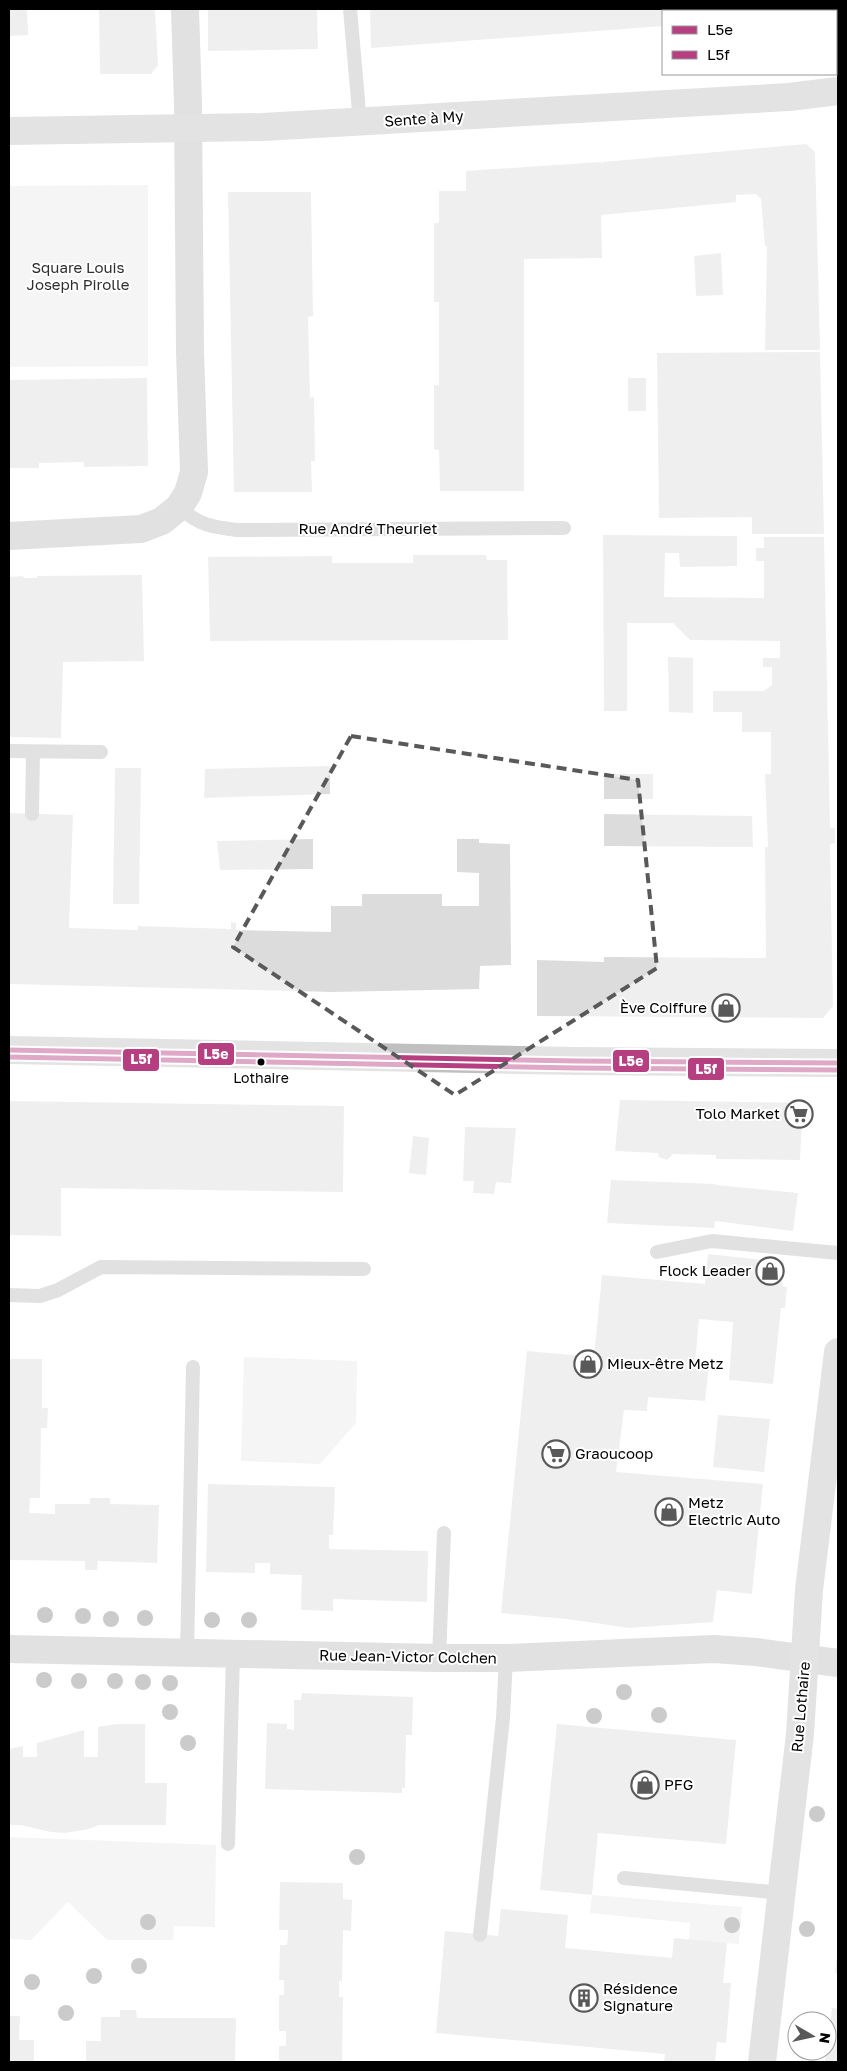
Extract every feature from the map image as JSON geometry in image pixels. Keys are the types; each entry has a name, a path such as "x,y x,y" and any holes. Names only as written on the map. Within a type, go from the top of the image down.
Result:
{"street":[{"path":"9,536 141,529 162,521 178,507 188,493 194,472 190,351 185,9"},
{"name":"Sente à My","path":"9,131 188,130 360,123 789,97 838,91"},
{"path":"9,1050 568,1061 838,1063"},
{"name":"Rue Lothaire","path":"762,2062 800,1734 810,1590 838,1352"},
{"name":"Rue Jean-Victor Colchen","path":"9,1649 506,1658 714,1649 756,1652 838,1663"}],"lane":[{"path":"350,9 360,123"},
{"name":"Rue André Theuriet","path":"178,507 192,520 205,525 238,530 564,528"},
{"path":"9,751 101,752"},
{"path":"32,814 33,752"},
{"path":"657,1252 712,1241 838,1253"},
{"path":"9,1295 40,1296 58,1290 90,1271 101,1267 364,1269"},
{"path":"187,1653 193,1368"},
{"path":"439,1658 444,1533"},
{"path":"228,1844 233,1654"},
{"path":"480,1934 503,1718 506,1658"},
{"path":"624,1878 782,1893"}],"highlighted area":[{"path":"351,736 638,780 657,968 455,1095 233,947"}],"green space":[{"name":"Square Louis Joseph Pirolle","path":"148,185 148,366 9,367 9,186"},
{"path":"244,1357 357,1361 356,1423 320,1464 241,1461"},
{"path":"9,1837 216,1845 215,1927 174,1926 173,1940 107,1940 68,1902 31,1940 9,1939"},
{"path":"592,1895 742,1907 739,1944 689,1940 690,1923 590,1913"}],"building":[{"path":"9,9 27,9 28,35 9,36"},
{"path":"99,9 155,9 158,65 151,74 100,74"},
{"path":"208,9 317,9 318,49 208,51"},
{"path":"370,9 811,9 662,10 662,26 371,48"},
{"path":"806,144 815,152 820,350 765,350 767,246 765,246 761,199 756,194 736,195 736,202 601,215 602,258 524,259 524,491 440,491 439,450 434,449 434,385 439,385 439,302 434,302 434,223 439,223 439,191 466,191 466,171 601,162 603,164 603,162"},
{"path":"228,192 311,192 313,316 308,317 310,398 314,397 315,461 311,461 312,492 234,492"},
{"path":"721,253 723,295 696,296 694,256"},
{"path":"820,352 824,534 752,534 752,517 659,518 657,353"},
{"path":"147,378 148,466 84,467 84,462 39,463 39,468 9,468 9,380"},
{"path":"628,378 646,378 646,411 628,411"},
{"path":"603,535 737,536 737,566 680,567 679,553 665,553 664,597 764,598 764,561 756,561 756,548 764,548 764,537 824,537 830,828 835,828 835,843 830,844 833,1006 823,1018 537,1016 537,960 604,962 604,957 766,958 765,847 768,847 765,774 771,774 771,732 742,732 742,712 713,712 713,691 764,691 772,685 772,667 763,667 763,658 780,658 780,641 690,640 673,623 627,623 627,711 604,711"},
{"path":"413,555 486,555 487,560 507,560 508,640 210,641 208,557 332,556 332,563 413,563"},
{"path":"142,575 144,661 63,662 61,738 9,737 9,577"},
{"path":"668,657 693,658 693,713 669,712"},
{"path":"330,766 330,794 204,798 205,769"},
{"path":"115,768 141,768 139,904 113,904"},
{"path":"604,774 653,774 653,799 604,799"},
{"path":"9,813 73,815 69,928 138,930 138,926 231,929 231,922 236,923 236,930 331,932 331,906 362,906 362,894 442,894 442,906 479,906 479,873 457,872 457,839 479,839 479,843 510,844 511,965 480,966 479,989 332,992 9,984"},
{"path":"604,814 752,816 753,847 604,846"},
{"path":"313,839 313,869 220,870 217,841"},
{"path":"620,1100 803,1103 800,1160 716,1159 716,1155 673,1154 667,1160 659,1157 658,1153 615,1151"},
{"path":"9,1101 344,1106 343,1192 61,1188 61,1236 9,1235"},
{"path":"465,1127 516,1128 511,1183 496,1182 494,1194 473,1193 474,1181 463,1181"},
{"path":"413,1136 429,1138 426,1175 409,1173"},
{"path":"611,1180 716,1184 798,1193 793,1231 715,1221 714,1228 607,1223"},
{"path":"708,1254 784,1262 782,1286 787,1287 785,1308 781,1308 773,1384 729,1380 733,1322 699,1319 695,1363 709,1365 705,1401 648,1397 647,1411 624,1410 616,1472 763,1484 752,1594 717,1590 713,1622 629,1628 567,1619 501,1613 527,1351 594,1357 602,1275 705,1284"},
{"path":"9,1359 42,1359 42,1408 48,1408 47,1428 41,1428 40,1498 30,1498 29,1513 55,1514 55,1504 90,1504 90,1498 110,1498 110,1504 159,1505 157,1563 98,1561 97,1570 85,1570 85,1561 9,1560"},
{"path":"718,1415 770,1419 764,1472 713,1467"},
{"path":"208,1484 335,1487 333,1535 329,1535 329,1549 428,1551 427,1602 333,1599 333,1611 301,1610 302,1575 270,1574 270,1563 255,1563 255,1573 206,1572"},
{"path":"302,1693 413,1697 412,1735 406,1735 405,1788 402,1788 402,1793 265,1789 267,1723 287,1724 287,1729 294,1730 294,1700 301,1700"},
{"path":"117,1724 145,1724 145,1783 167,1783 166,1825 99,1825 89,1829 65,1833 51,1832 21,1825 9,1825 9,1749 23,1746 23,1757 37,1757 37,1743 84,1730 84,1757 98,1757 98,1727"},
{"path":"557,1724 736,1740 726,1844 598,1833 592,1895 540,1890"},
{"path":"280,1882 343,1883 343,1899 352,1900 351,1931 343,1930 342,1981 339,1981 339,1997 343,1997 342,2062 279,2062 279,2046 286,2046 286,2031 279,2031 279,1995 284,1995 284,1980 279,1980 280,1945 287,1945 288,1937 288,1930 279,1930"},
{"name":"Résidence Signature","path":"501,1909 568,1915 565,1948 672,1958 674,1938 727,1943 723,1983 731,1983 726,2043 717,2042 715,2062 664,2062 665,2054 436,2033 445,1931 498,1936"},
{"path":"837,1957 838,1973 835,1973"},
{"path":"832,2008 838,2009 838,2062 825,2062 837,2061 837,2011 832,2011"},
{"path":"120,2010 136,2010 137,2018 236,2018 235,2062 86,2062 86,2041 101,2041 101,2017 120,2017"},
{"path":"9,2016 20,2016 19,2040 34,2040 34,2062 9,2062"}],"transit line":[{"name":"L5e","path":"9,1050 577,1061 838,1063"},
{"name":"L5f","path":"9,1057 577,1068 838,1070"}],"place":[{"name":"Ève Coiffure","path":"726,1008"},
{"name":"Lothaire","path":"261,1062"},
{"name":"Tolo Market","path":"799,1114"},
{"name":"Flock Leader","path":"770,1271"},
{"name":"Mieux-être Metz","path":"588,1364"},
{"name":"Graoucoop","path":"556,1454"},
{"name":"Metz Electric Auto","path":"669,1512"},
{"name":"PFG","path":"645,1785"},
{"name":"Résidence Signature","path":"584,1998"}]}
